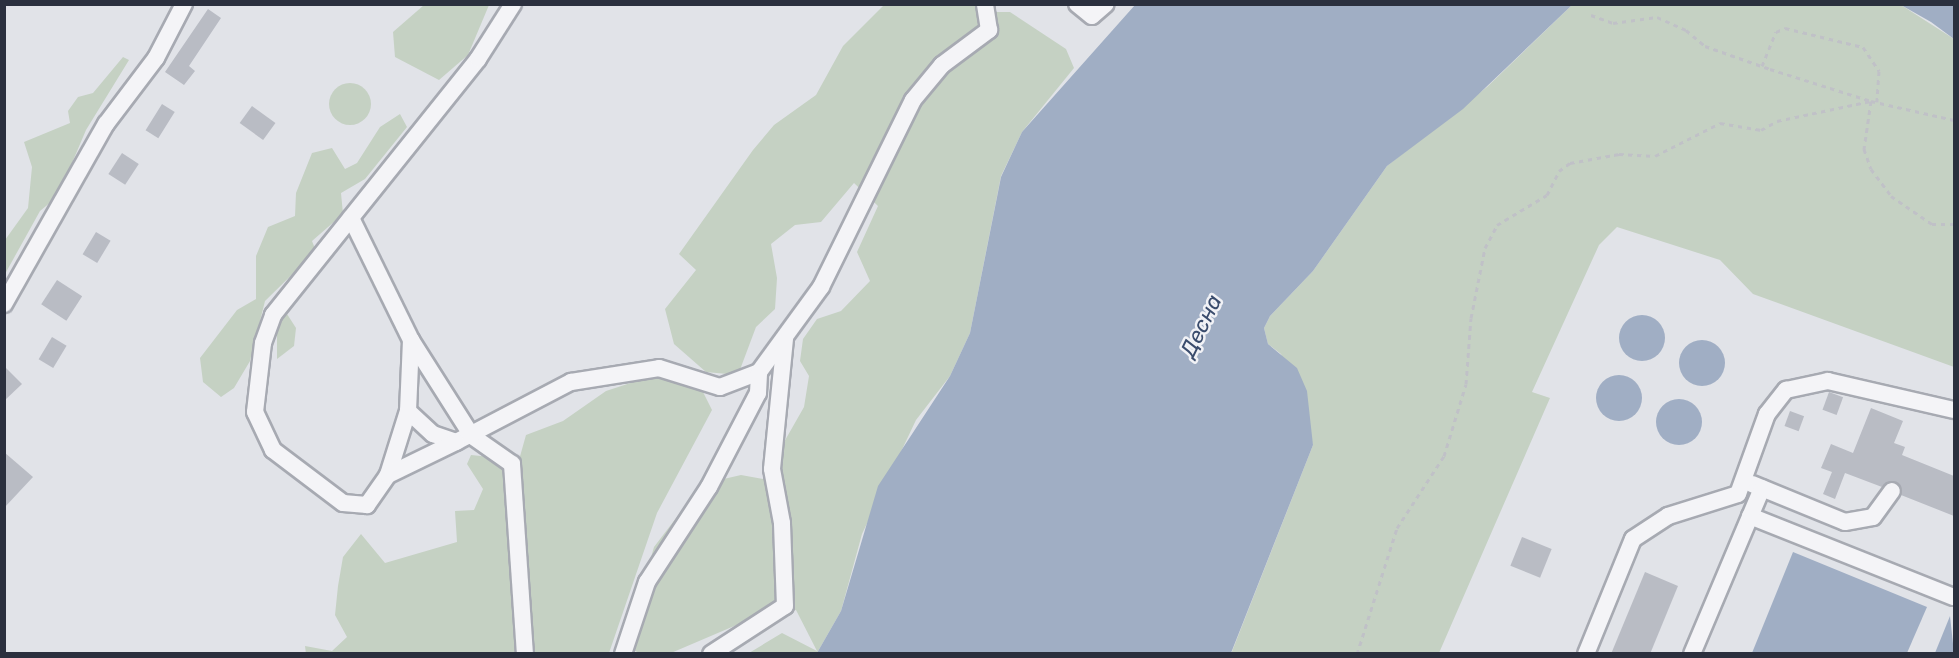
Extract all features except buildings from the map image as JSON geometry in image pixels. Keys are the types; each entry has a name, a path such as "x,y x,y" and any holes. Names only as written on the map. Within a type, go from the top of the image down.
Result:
{"street":[{"path":"4,304 106,124 156,58 184,4"},
{"path":"411,340 408,411 388,476 367,505 343,503 273,450 255,412 263,343 273,315 478,59 513,4"},
{"path":"388,476 472,436 571,382 659,368 720,387 759,372 821,287 864,207 879,162 913,100 942,64 989,30 985,4"},
{"path":"1077,4 1092,16 1106,4"},
{"path":"351,218 411,340 472,436 512,464 525,654"},
{"path":"711,654 785,606 783,534 772,469 785,338"},
{"path":"623,654 647,582 709,487 758,393 759,372"},
{"path":"1586,654 1640,531 1668,516 1725,501 1745,482 1767,414 1786,390 1800,383 1828,381 1954,410"},
{"path":"408,411 433,434 456,442"},
{"path":"1745,482 1845,522 1873,517 1892,491"},
{"path":"1692,654 1762,489"},
{"path":"1750,516 1954,597"}],"path":[{"path":"1591,15 1613,23 1657,17 1686,30 1705,46 1762,66 1871,101 1954,120"},
{"path":"1762,66 1776,32 1802,28 1863,47 1879,71 1877,102"},
{"path":"1871,101 1864,149 1871,169 1891,196 1932,224 1954,224"},
{"path":"1357,654 1396,528 1444,456 1466,384 1477,282 1497,225 1547,195 1570,163 1619,154 1655,156 1720,123 1761,130 1777,121 1871,101"}],"green space":[{"path":"424,5 489,5 468,55 439,80 395,57 393,32"},
{"path":"884,5 976,5 979,12 1010,12 1066,49 1074,68 1022,132 1001,176 970,333 950,376 916,420 862,534 841,611 817,653 749,653 782,633 817,651 796,610 760,615 671,653 640,653 625,647 654,547 702,484 741,475 763,479 804,407 809,376 800,361 803,339 817,319 841,311 870,281 857,252 878,206 854,183 821,222 795,225 771,244 777,278 775,309 756,327 738,375 706,372 674,344 665,309 696,270 679,254 753,150 774,125 816,95 843,46"},
{"path":"1572,5 1901,5 1954,39 1954,367 1753,294 1720,260 1617,227 1599,245 1532,392 1550,398 1439,653 1231,654 1313,445 1281,354 1268,344 1264,328 1270,316 1313,271 1387,166 1487,87"},
{"path":"123,57 129,60 86,130 58,196 40,211 5,274 5,240 28,208 32,167 24,142 70,123 68,111 78,97 93,93"},
{"path":"350,83 358,84 365,89 370,96 370,112 365,119 358,124 350,125 342,124 335,119 330,112 329,104 330,96 335,89 342,84"},
{"path":"400,114 407,127 365,179 341,193 343,214 312,241 316,251 265,301 250,361 234,388 221,397 203,382 200,358 237,310 256,299 256,256 268,227 295,216 296,193 312,153 332,148 345,169 357,163 380,127"},
{"path":"287,314 296,328 294,346 277,359 277,326"},
{"path":"658,374 702,390 712,410 657,513 609,653 306,654 305,646 332,651 347,637 335,615 338,586 343,557 361,534 385,563 457,542 455,511 474,510 483,489 467,464 471,455 519,460 526,435 563,421 606,391"}],"water":[{"name":"Десна","path":"1135,5 1572,5 1463,109 1387,166 1313,271 1270,316 1264,328 1268,344 1297,368 1307,391 1313,445 1231,653 817,653 841,611 878,486 950,376 970,333 1001,177 1022,132"},
{"path":"1901,5 1954,5 1954,39 1931,22"},
{"path":"1642,315 1658,322 1665,338 1658,354 1642,361 1626,354 1619,338 1626,322"},
{"path":"1702,340 1718,347 1725,363 1718,379 1702,386 1686,379 1679,363 1686,347"},
{"path":"1619,375 1635,382 1642,398 1635,414 1619,421 1603,414 1596,398 1603,382"},
{"path":"1679,399 1695,406 1702,422 1695,438 1679,445 1663,438 1656,422 1663,406"},
{"path":"1793,552 1927,607 1907,653 1752,653"},
{"path":"1950,616 1954,653 1935,653"}]}
